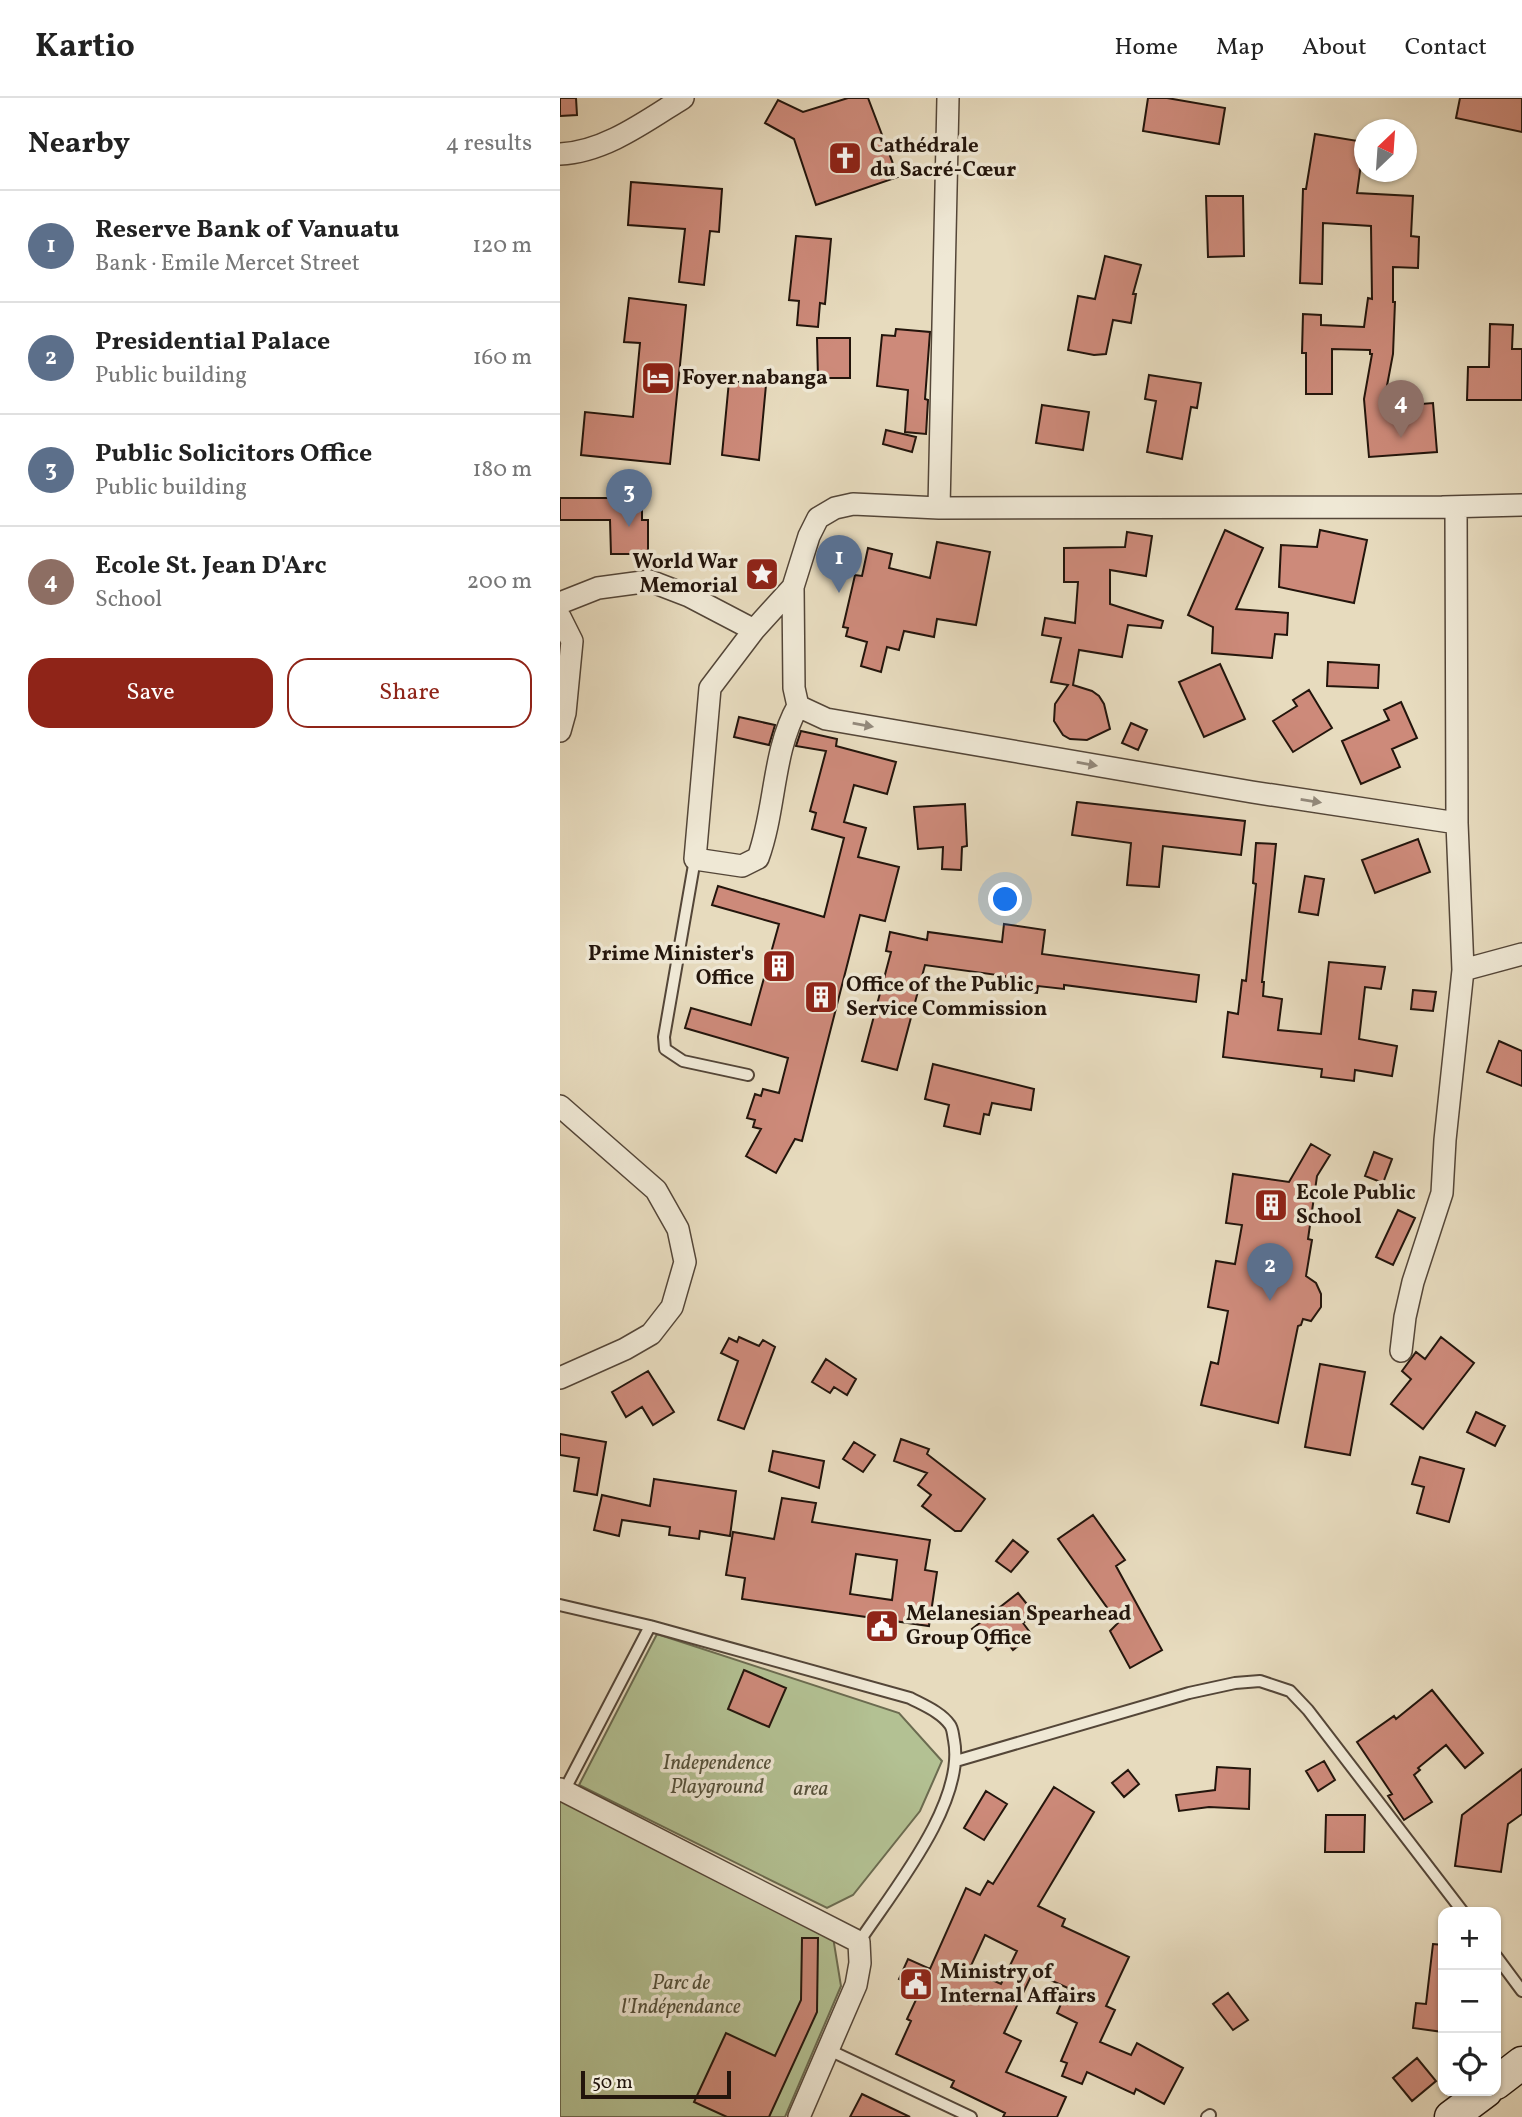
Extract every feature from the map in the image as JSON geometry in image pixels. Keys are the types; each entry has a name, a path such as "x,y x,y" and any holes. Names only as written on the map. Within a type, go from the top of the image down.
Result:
{"street":[{"path":"560,154 579,153 634,129 683,98"},
{"path":"939,508 948,98"},
{"path":"793,587 754,630 710,688 695,859 742,866 758,858 766,838 786,727 798,706 794,688 793,587 809,536 818,518 835,508 853,503 939,508 1522,505"},
{"path":"1401,1351 1413,1282 1442,1193 1463,970 1457,823 1455,507 1443,506"},
{"path":"560,603 598,588 650,581 689,596 754,630"},
{"path":"560,617 572,641 565,713 560,731"},
{"path":"798,706 840,722 1252,792 1457,823"},
{"path":"1463,970 1522,954"},
{"path":"560,1106 656,1190 678,1229 685,1262 672,1307 651,1334 625,1349 560,1378"},
{"path":"562,1790 859,1942 860,1963 856,1984 799,2117"},
{"path":"1501,2079 1522,2063"},
{"path":"1451,2117 1479,2096"}],"lane":[{"path":"695,859 664,1037 665,1049 683,1061 748,1075"},
{"path":"560,1605 650,1626 910,1698 936,1712 951,1726 956,1749 955,1773 932,1833 859,1942"},
{"path":"562,1790 650,1626"},
{"path":"956,1761 1189,1693 1235,1683 1260,1681 1290,1691 1308,1710 1459,1907"},
{"path":"1501,1963 1522,1991"},
{"path":"829,2050 971,2117"}],"green space":[{"name":"area","path":"657,1634 899,1713 942,1761 920,1811 853,1895 827,1908 579,1785"},
{"name":"Parc de l'Indépendance","path":"560,1798 833,1937 841,1986 785,2117 560,2117"}],"building":[{"path":"560,98 576,98 577,115 560,116"},
{"name":"Cathédrale du Sacré-Cœur","path":"848,98 868,98 898,177 816,205 794,139 765,123 778,100 803,112"},
{"path":"1148,98 1167,98 1225,108 1219,144 1143,131"},
{"path":"1460,98 1522,98 1522,132 1456,118"},
{"path":"1315,134 1354,140 1354,182 1359,182 1357,193 1413,196 1411,236 1419,237 1418,268 1393,267 1393,354 1383,407 1433,403 1437,452 1369,457 1364,399 1372,354 1370,350 1332,349 1332,394 1306,394 1306,353 1302,353 1303,314 1321,315 1321,325 1364,327 1368,298 1372,299 1371,226 1323,223 1322,284 1300,283 1303,189 1306,189"},
{"path":"631,182 722,189 719,232 710,231 704,285 679,282 685,229 628,225"},
{"path":"1206,196 1243,196 1244,256 1208,257"},
{"path":"796,236 831,239 825,304 820,303 818,327 797,325 799,301 789,300"},
{"path":"1105,256 1141,265 1133,294 1136,294 1131,323 1113,320 1106,354 1094,355 1068,350 1078,296 1095,299"},
{"name":"Foyer nabanga","path":"629,298 686,305 670,464 581,455 585,412 633,417 640,343 624,342"},
{"path":"1490,324 1513,325 1512,349 1522,349 1522,400 1467,400 1468,367 1489,367"},
{"path":"896,329 930,332 925,399 928,400 926,434 905,432 908,390 877,386 882,335 895,336"},
{"path":"817,338 850,338 850,378 818,378"},
{"path":"1149,375 1201,383 1197,408 1191,407 1182,459 1147,452 1156,401 1145,399"},
{"path":"729,381 766,385 759,460 722,455"},
{"path":"1042,405 1089,412 1083,450 1036,443"},
{"path":"886,430 916,437 912,452 883,444"},
{"path":"560,498 642,498 642,520 648,520 648,554 611,554 610,520 560,520"},
{"path":"1225,530 1263,548 1236,609 1288,613 1287,635 1275,634 1272,658 1212,653 1213,627 1188,615"},
{"path":"1320,530 1367,540 1354,603 1279,587 1281,545 1317,547"},
{"path":"1127,532 1152,536 1146,576 1110,570 1110,604 1163,621 1161,628 1128,625 1122,657 1079,650 1073,685 1099,696 1104,704 1110,729 1087,740 1070,739 1063,735 1054,721 1055,704 1068,685 1051,682 1061,638 1042,635 1045,618 1075,623 1078,582 1064,582 1064,548 1125,547"},
{"path":"937,542 990,552 976,625 937,619 934,637 904,631 899,650 887,647 881,672 861,666 867,642 846,636 848,628 843,627 855,575 862,576 868,548 892,554 889,568 930,578"},
{"path":"1328,662 1379,665 1378,688 1327,686"},
{"path":"1220,664 1245,719 1204,737 1179,682"},
{"path":"1309,690 1332,728 1293,752 1273,721 1297,706 1293,700"},
{"path":"1401,702 1417,738 1392,749 1400,767 1361,784 1342,741 1389,720 1384,710"},
{"path":"739,717 775,725 769,745 734,737"},
{"path":"1131,723 1147,730 1138,750 1122,743"},
{"path":"801,731 837,739 836,746 896,762 887,794 854,785 844,822 866,828 858,857 899,867 885,921 860,915 802,1141 795,1139 776,1173 746,1156 761,1129 753,1127 755,1120 747,1118 755,1094 761,1096 763,1089 779,1093 788,1058 685,1028 691,1008 751,1025 779,924 712,905 718,886 824,917 844,838 812,829 816,813 810,811 826,751 796,746"},
{"path":"1077,802 1245,821 1241,855 1163,846 1159,887 1127,885 1131,843 1072,835"},
{"path":"965,804 967,846 962,847 961,870 942,869 943,847 918,849 914,807"},
{"path":"1418,839 1430,872 1375,893 1362,860"},
{"path":"1256,843 1276,844 1262,982 1263,996 1282,999 1278,1030 1321,1034 1329,962 1385,967 1381,989 1365,987 1359,1039 1397,1046 1392,1076 1355,1070 1354,1081 1321,1077 1322,1069 1223,1057 1228,1012 1238,1014 1242,980 1246,981 1256,884 1253,883"},
{"path":"1305,876 1324,879 1318,915 1299,912"},
{"path":"1004,924 1045,930 1042,954 1199,975 1196,1002 1064,985 1064,989 1038,986 1037,993 1004,989 1005,976 925,965 897,1070 862,1061 891,952 886,951 890,932 927,940 928,932 1002,942"},
{"path":"1413,990 1436,992 1433,1011 1411,1009"},
{"path":"1499,1041 1522,1051 1522,1086 1487,1072"},
{"path":"933,1064 1034,1089 1031,1110 992,1103 989,1115 984,1114 980,1134 944,1126 949,1105 925,1099"},
{"path":"1311,1144 1330,1155 1317,1176 1308,1239 1312,1240 1306,1276 1316,1283 1321,1294 1321,1307 1311,1321 1303,1319 1298,1326 1278,1423 1201,1405 1211,1362 1218,1364 1228,1311 1208,1307 1216,1261 1235,1264 1242,1225 1226,1223 1233,1174 1289,1182"},
{"path":"1374,1152 1392,1159 1383,1183 1365,1176"},
{"path":"1398,1210 1415,1218 1393,1265 1376,1257"},
{"path":"739,1337 759,1346 763,1340 775,1347 744,1429 718,1420 738,1361 721,1353 729,1338 737,1342"},
{"path":"1441,1337 1474,1363 1423,1429 1391,1404 1411,1379 1402,1371 1416,1352 1425,1359"},
{"path":"826,1359 856,1379 847,1395 834,1387 830,1393 812,1382"},
{"path":"1320,1364 1365,1372 1350,1455 1305,1447"},
{"path":"648,1371 674,1412 653,1425 642,1407 626,1417 612,1392"},
{"path":"1476,1412 1505,1426 1495,1446 1467,1432"},
{"path":"560,1434 606,1442 597,1495 574,1491 579,1458 560,1455"},
{"path":"901,1439 929,1449 927,1454 985,1499 961,1531 955,1531 922,1506 931,1495 918,1485 927,1473 894,1461"},
{"path":"854,1442 875,1455 863,1472 843,1459"},
{"path":"773,1451 824,1461 819,1488 769,1471"},
{"path":"1420,1457 1464,1469 1449,1522 1417,1513 1424,1487 1412,1484"},
{"path":"654,1479 736,1491 730,1536 700,1531 699,1539 669,1535 670,1527 622,1520 619,1536 594,1530 602,1495 650,1506"},
{"path":"782,1498 816,1503 812,1522 930,1540 925,1570 937,1572 929,1626 742,1599 745,1578 726,1575 733,1532 774,1539","holes":["856,1554 897,1560 892,1600 850,1594"]},
{"path":"1093,1515 1125,1560 1116,1566 1162,1650 1130,1668 1110,1631 1118,1623 1058,1539"},
{"path":"1013,1540 1028,1552 1011,1572 996,1561"},
{"path":"1018,1593 1035,1614 1023,1623 1032,1635 1013,1650 1004,1638 988,1650 972,1629"},
{"path":"744,1670 786,1688 769,1727 728,1709"},
{"path":"1432,1690 1483,1753 1465,1768 1446,1745 1418,1768 1420,1770 1414,1775 1432,1802 1404,1820 1388,1796 1392,1794 1357,1742 1394,1716 1396,1719"},
{"path":"1324,1761 1335,1780 1318,1791 1306,1771"},
{"path":"1217,1767 1250,1769 1249,1809 1209,1807 1179,1811 1176,1795 1215,1790"},
{"path":"1522,1769 1522,1814 1508,1824 1501,1872 1455,1866 1462,1815"},
{"path":"1128,1770 1139,1784 1124,1797 1112,1783"},
{"path":"1054,1787 1094,1812 1038,1906 1065,1919 1062,1926 1129,1957 1106,2006 1115,2010 1100,2042 1131,2055 1137,2043 1183,2068 1164,2104 1136,2089 1134,2094 1087,2072 1082,2084 1062,2076 1067,2063 1061,2061 1077,2023 1057,2013 1068,1988 1033,1972 1004,2033 1021,2041 1006,2072 1066,2097 1057,2117 1003,2117 1005,2113 951,2087 954,2081 896,2054 911,2021 907,2019 921,1989 899,1979 908,1959 930,1969 966,1888 980,1895 988,1881 993,1884","holes":["985,1935 1017,1951 1001,1984 969,1970"]},
{"path":"986,1791 1007,1804 984,1840 964,1828"},
{"path":"1326,1815 1365,1815 1364,1852 1325,1852"},
{"path":"802,1938 818,1938 817,2012 769,2117 727,2117 694,2102 726,2033 775,2056 801,2000"},
{"path":"1433,1944 1438,1944 1438,2031 1413,2028 1416,2003 1426,2004"},
{"path":"1228,1993 1248,2020 1233,2030 1213,2004"},
{"path":"1417,2058 1436,2081 1412,2101 1393,2078"},
{"path":"862,2094 910,2117 850,2117"}],"place":[{"name":"Cathédrale du Sacré-Cœur","path":"845,158"},
{"name":"Foyer nabanga","path":"658,378"},
{"name":"Ecole St. Jean D'Arc","path":"1401,438"},
{"name":"Public Solicitors Office","path":"629,527"},
{"name":"World War Memorial","path":"762,574"},
{"name":"Reserve Bank of Vanuatu","path":"839,593"},
{"name":"Prime Minister's Office","path":"779,966"},
{"name":"Office of the Public Service Commission","path":"821,997"},
{"name":"Ecole Public School","path":"1271,1205"},
{"name":"Presidential Palace","path":"1270,1301"},
{"name":"Melanesian Spearhead Group Office","path":"882,1626"},
{"name":"Ministry of Internal Affairs","path":"916,1984"}],"park label":[{"name":"Independence Playground","path":"717,1775"}]}
